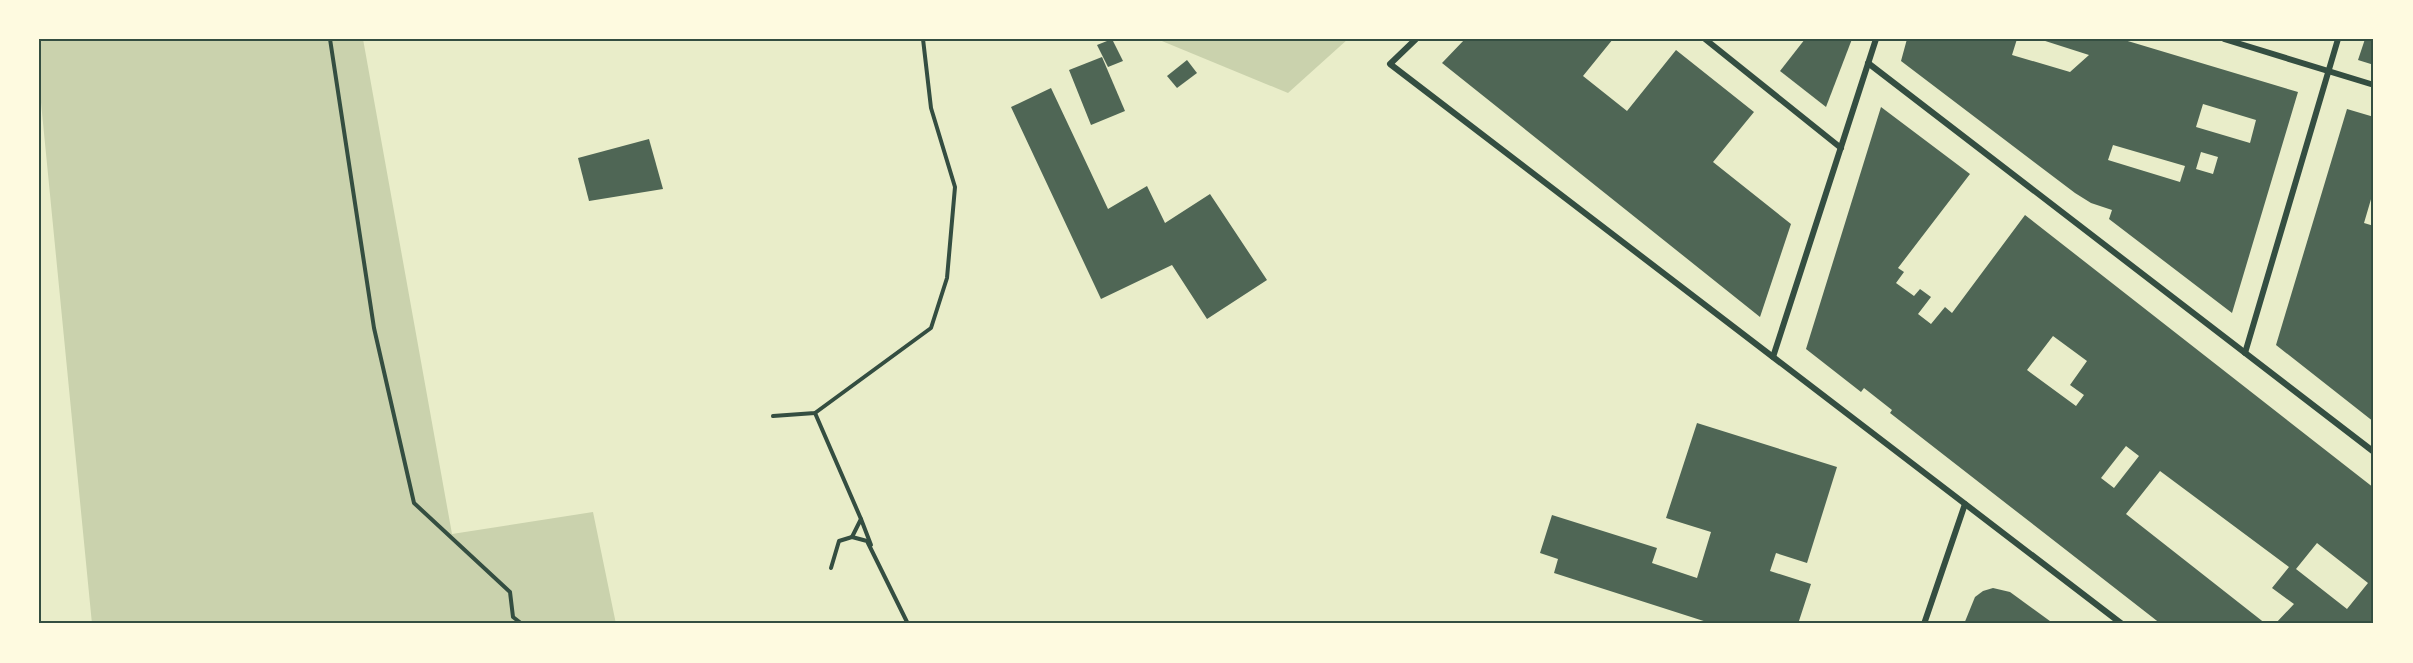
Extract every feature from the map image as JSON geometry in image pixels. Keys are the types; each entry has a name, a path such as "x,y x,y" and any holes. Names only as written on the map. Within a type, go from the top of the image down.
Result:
{"street":[{"path":"1416,39 1390,64 2122,624"},
{"path":"1705,39 1841,148"},
{"path":"1773,357 1876,39"},
{"path":"2224,39 2374,85"},
{"path":"2245,353 2338,39"},
{"path":"1868,63 2374,452"},
{"path":"1924,624 1965,504"}],"path":[{"path":"330,39 374,328 414,503 510,592 513,617 522,624"},
{"path":"773,416 815,413 931,328 947,278 955,187 931,108 924,39"},
{"path":"815,413 874,552 908,624"},
{"path":"852,537 861,519"},
{"path":"831,568 839,541 852,537 867,541 874,552"}],"green space":[{"path":"39,39 363,39 452,534 593,512 616,624 92,624 39,82"},
{"path":"1157,39 1348,39 1288,93"}],"building":[{"path":"1112,39 1123,61 1108,67 1097,45"},
{"path":"1465,39 1613,39 1583,76 1627,111 1676,50 1754,112 1713,162 1791,224 1760,317 1442,63"},
{"path":"1805,39 1852,39 1826,107 1780,71"},
{"path":"1907,39 2017,39 2012,55 2070,72 2089,55 2039,39 2121,39 2298,92 2232,313 2109,219 2112,210 2091,203 2075,193 1901,61","holes":["2203,104 2256,120 2250,143 2196,127","2113,145 2185,166 2180,182 2108,160","2201,152 2218,157 2213,174 2196,169"]},
{"path":"2365,39 2374,39 2374,65 2358,60"},
{"path":"1102,57 1125,111 1091,125 1069,70"},
{"path":"1187,60 1197,73 1177,88 1167,76"},
{"path":"1051,88 1108,209 1147,186 1165,223 1210,194 1267,280 1207,319 1172,265 1101,299 1011,107"},
{"path":"1881,107 1970,174 1898,268 1904,272 1896,283 1914,296 1920,289 1931,297 1918,314 1931,324 1945,307 1952,313 2025,215 2374,488 2374,624 2275,624 2294,604 2272,588 2289,567 2160,471 2126,514 2266,624 2161,624 1890,413 1892,410 1864,388 1861,392 1806,349","holes":["2053,336 2087,361 2070,385 2084,395 2076,406 2027,370","2126,446 2139,456 2114,488 2101,478","2317,543 2368,583 2347,609 2296,569"]},
{"path":"2347,109 2374,117 2374,189 2364,223 2374,226 2374,422 2276,345"},
{"path":"649,139 663,189 589,201 578,158"},
{"path":"1697,423 1837,467 1807,563 1776,553 1770,571 1811,584 1798,624 1713,624 1554,573 1558,559 1540,553 1552,515 1657,548 1652,563 1697,578 1711,532 1666,518"},
{"path":"1993,588 2010,592 2054,624 1964,624 1975,597"}]}
